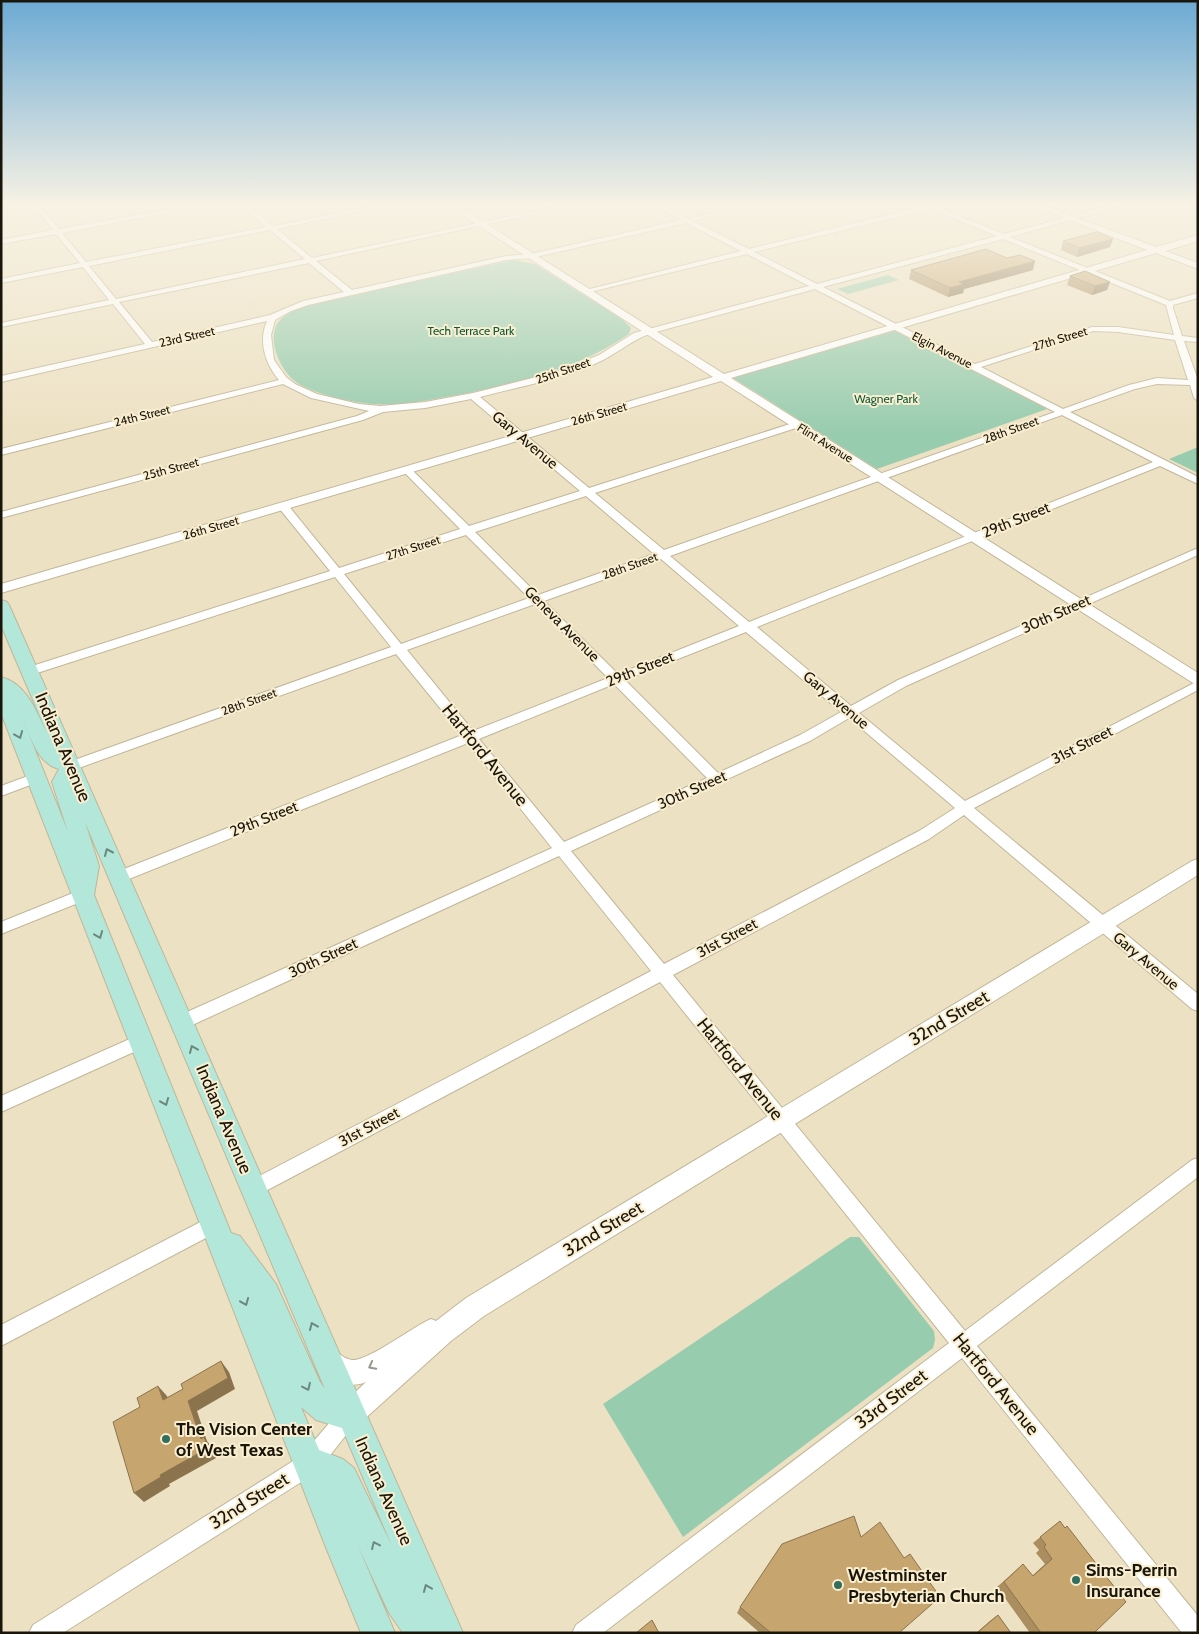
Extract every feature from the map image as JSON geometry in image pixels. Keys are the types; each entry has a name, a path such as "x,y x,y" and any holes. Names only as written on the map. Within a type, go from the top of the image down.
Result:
{"main road":[{"name":"Indiana Avenue","path":"1,605 446,1633"},
{"path":"1,683 11,688 24,704 45,748 56,762 71,766 62,782 89,866 83,895"},
{"path":"1,689 378,1633"},
{"path":"214,1224 266,1294 309,1393 319,1406 327,1411 351,1414"},
{"path":"309,1464 327,1466 336,1471 343,1479 401,1601 424,1633"}],"street":[{"path":"99,282 150,345"},
{"path":"1,325 204,282"},
{"path":"337,282 350,293"},
{"name":"23rd Street","path":"1,379 273,317 298,305 398,282"},
{"name":"Flint Avenue","path":"572,282 1198,680"},
{"path":"586,291 622,282"},
{"name":"Elgin Avenue","path":"809,282 1198,481"},
{"name":"25th Street","path":"1,515 360,418 381,409 425,405 525,384 576,369 602,357 637,335 830,282"},
{"name":"26th Street","path":"1,589 1047,282"},
{"path":"1115,282 1170,304 1198,294"},
{"path":"1170,304 1169,308 1178,339 1195,383 1198,398"},
{"path":"273,317 268,326 268,351 274,369 284,381 299,390 315,396 358,407 381,409"},
{"name":"27th Street","path":"974,367 1092,329 1112,329 1178,339"},
{"path":"1178,339 1198,340"},
{"name":"24th Street","path":"1,452 284,381"},
{"name":"28th Street","path":"71,766 1144,383 1157,381 1195,383"},
{"name":"Gary Avenue","path":"473,396 1198,1004"},
{"name":"27th Street","path":"30,671 796,425"},
{"name":"29th Street","path":"119,877 1160,462"},
{"name":"Geneva Avenue","path":"407,470 716,779"},
{"name":"Hartford Avenue","path":"283,506 1197,1633"},
{"name":"30th Street","path":"182,1022 805,738 902,683 1198,550"},
{"name":"31st Street","path":"254,1188 924,835 978,799 1198,685"},
{"path":"1,791 36,778"},
{"name":"32nd Street","path":"41,1633 309,1464 351,1414 442,1332 475,1307 1198,866"},
{"path":"1,928 83,895"},
{"path":"1,1104 141,1041"},
{"name":"33rd Street","path":"584,1633 1198,1166"},
{"path":"1,1336 214,1224"},
{"path":"328,1360 350,1373 364,1370 475,1307"}],"green space":[{"name":"Tech Terrace Park","path":"411,282 564,282 623,320 631,328 629,334 609,347 566,367 521,381 432,400 402,404 363,403 322,394 303,386 290,377 280,361 274,343 276,326 288,313 315,303"},
{"path":"862,282 891,282 848,294 837,289"},
{"name":"Wagner Park","path":"895,331 1047,409 877,469 733,378"},
{"path":"1198,447 1198,473 1169,459"},
{"path":"850,1237 859,1237 934,1331 935,1340 933,1348 683,1537 603,1404"}],"building":[{"path":"938,282 965,284 950,288"},
{"path":"1086,282 1109,282 1095,286"},
{"name":"The Vision Center of West Texas","path":"221,1361 228,1378 188,1401 201,1439 204,1437 208,1448 160,1475 161,1477 134,1493 113,1422 140,1407 137,1398 158,1386 163,1400 183,1389 181,1384"},
{"name":"Westminster Presbyterian Church","path":"854,1516 861,1537 880,1522 904,1558 910,1554 940,1597 899,1633 771,1633 740,1607 782,1544"},
{"path":"1060,1521 1065,1528 1067,1526 1126,1602 1094,1633 1041,1633 1004,1582 1023,1564 1033,1576 1052,1559 1040,1537"},
{"path":"998,1615 1011,1633 978,1633 978,1632"},
{"path":"652,1620 659,1633 636,1633"}],"place":[{"name":"The Vision Center of West Texas","path":"166,1439"},
{"name":"Sims-Perrin Insurance","path":"1076,1580"},
{"name":"Westminster Presbyterian Church","path":"838,1585"}]}
